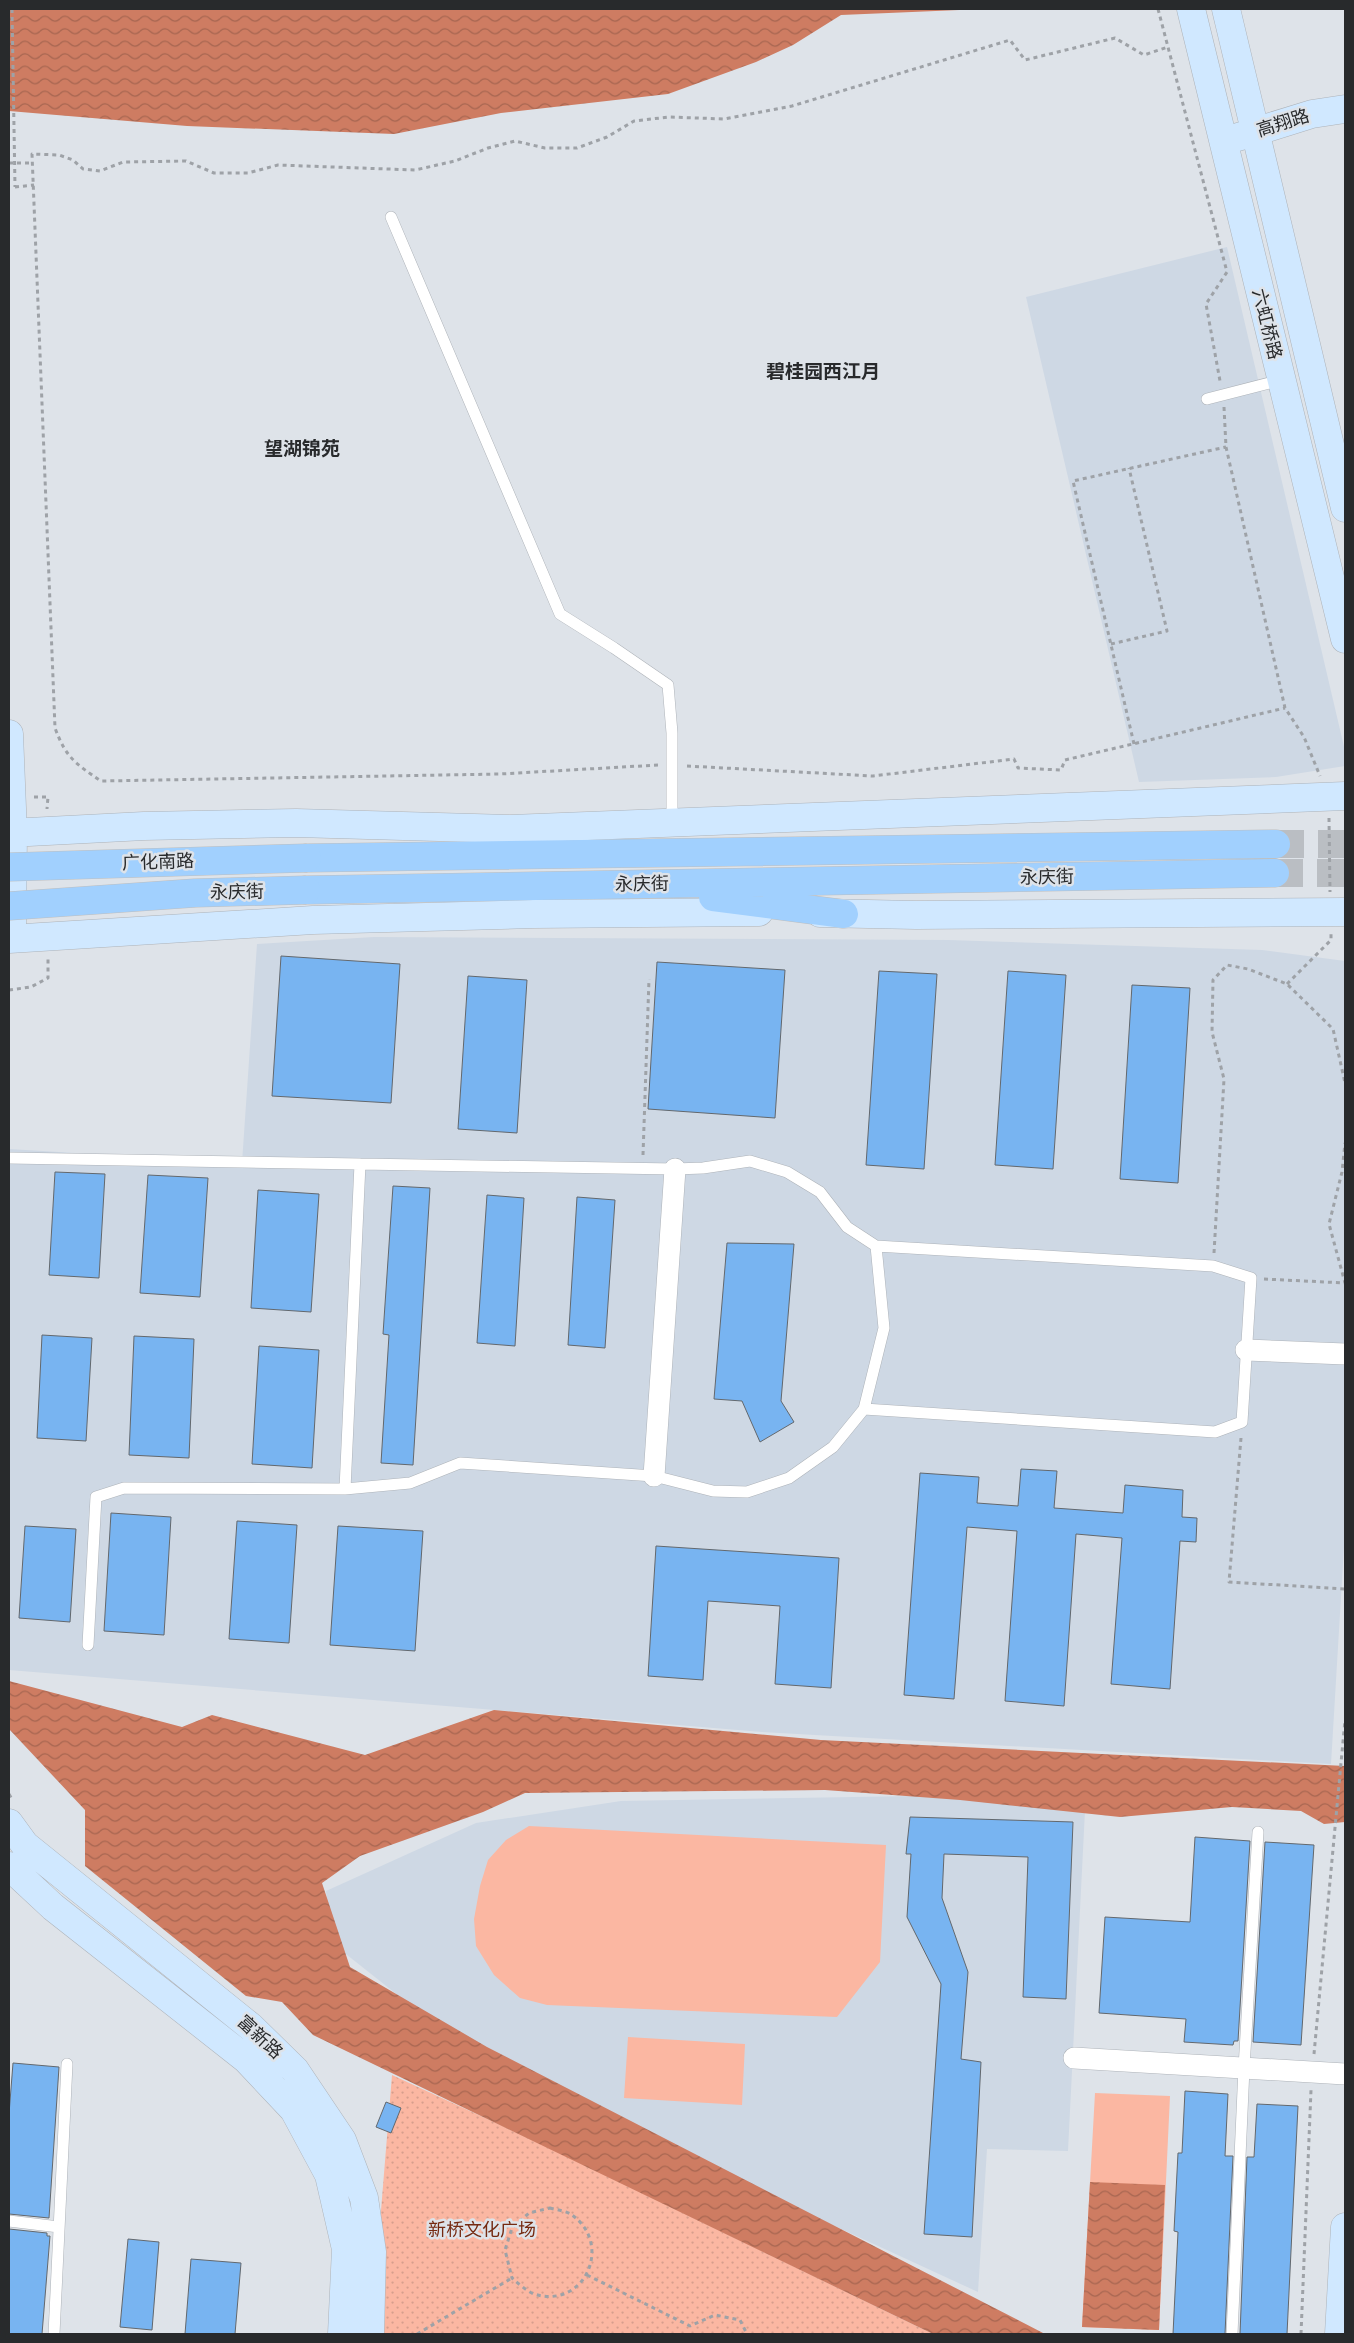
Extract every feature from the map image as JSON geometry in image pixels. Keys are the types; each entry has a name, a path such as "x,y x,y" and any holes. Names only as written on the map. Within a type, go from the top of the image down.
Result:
{"main road":[{"name":"六虹桥路","path":"1191,9 1345,639"},
{"name":"六虹桥路","path":"1226,9 1254,132 1333,442 1345,508"},
{"name":"高翔路","path":"1222,142 1312,114 1345,109"},
{"path":"9,734 11,833 10,943 322,920 544,914 733,912 844,914 1338,912"},
{"path":"11,833 144,826 296,823 511,829 1337,797"},
{"name":"永庆街","path":"307,858 1276,844"},
{"name":"广化南路","path":"9,867 307,858"},
{"name":"永庆街","path":"9,906 195,893 306,890 1275,873"},
{"path":"614,885 844,914"},
{"name":"富新路","path":"9,1823 25,1845 251,2027 295,2070 342,2140 364,2198 372,2252 370,2334"},
{"name":"富新路","path":"9,1866 53,1907 246,2059 294,2110 329,2175 346,2249 342,2334"},
{"path":"1339,2334 1345,2227"}],"street":[{"path":"654,1476 675,1169"},
{"path":"1246,1350 1345,1354"},
{"path":"1074,2058 1345,2074"}],"lane":[{"path":"391,217 560,614 614,648 668,686 672,733 672,822"},
{"path":"1207,398 1281,380"},
{"path":"9,1158 675,1169 703,1168 750,1161 787,1172 820,1192 847,1227 876,1246 1213,1266 1251,1278 1242,1422 1215,1432 864,1408"},
{"path":"345,1489 360,1164"},
{"path":"88,1645 96,1497 124,1488 345,1489 410,1483 460,1463 654,1476 713,1491 747,1492 789,1478 832,1447 864,1408 884,1328 876,1246"},
{"path":"1232,2334 1244,2068 1258,1832"},
{"path":"54,2334 67,2064"},
{"path":"9,2221 60,2227"}],"path":[{"path":"12,9 15,187 34,184"},
{"path":"1158,9 1227,272 1206,304 1223,394 1226,447 1285,708 1304,737 1337,797 1338,912 1331,940 1287,984"},
{"path":"1168,48 1144,55 1115,38 1025,60 1010,40 792,106 724,119 669,117 634,121 607,137 577,148 545,148 515,142 488,148 455,161 415,170 278,165 248,173 214,173 186,161 123,162 100,171 84,169 73,160 60,155 32,154 55,728 61,745 75,764 101,781 500,774 672,764 707,768 873,776 1014,759 1018,768 1061,770 1065,760 1285,708"},
{"path":"9,163 32,163"},
{"path":"1134,744 1073,480 1226,447"},
{"path":"1111,644 1167,631 1129,468"},
{"path":"1213,1266 1224,1079 1212,1032 1213,980 1227,966 1248,969 1287,984 1334,1028 1345,1083"},
{"path":"642,1168 649,979"},
{"path":"1251,1278 1345,1283 1329,1224 1342,1172 1345,1143"},
{"path":"1242,1422 1230,1582 1345,1589"},
{"path":"1301,2334 1312,2072 1345,1720"},
{"path":"550,2208 571,2214 587,2230 593,2251 587,2275 578,2286 564,2294 548,2297 532,2293 512,2278 505,2250 512,2228 529,2214 550,2208"},
{"path":"587,2275 690,2326 715,2315 740,2320 747,2334"},
{"path":"417,2334 512,2278"}],"shaded area":[{"path":"1227,247 1345,751 1345,766 1276,777 1139,782 1026,297"},
{"path":"374,937 948,940 1262,950 1345,961 1345,1530 1331,1764 762,1732 9,1670 9,1149 242,1163 257,944"},
{"path":"915,1796 1085,1810 1068,2151 987,2149 978,2292 724,2175 414,2008 332,1943 326,1891 476,1823 621,1801"}],"green space":[{"path":"529,1826 886,1845 880,1962 837,2017 547,2005 520,1998 494,1975 476,1946 474,1919 480,1886 488,1860 506,1840"},
{"path":"628,2037 745,2044 742,2105 624,2098"},
{"name":"新桥文化广场","path":"392,2075 539,2143 933,2334 371,2334"},
{"path":"1095,2093 1170,2096 1159,2330 1082,2327"}],"water":[{"path":"9,9 983,9 841,15 793,45 756,62 668,94 501,113 394,134 187,126 9,111"},
{"path":"9,1681 182,1727 212,1715 365,1755 494,1710 821,1740 1345,1766 1345,1822 1324,1824 1301,1811 1232,1807 1120,1817 960,1800 825,1790 525,1793 483,1812 360,1856 322,1883 350,1967 487,2047 1045,2334 933,2334 313,2035 282,2002 246,1996 85,1866 85,1810 9,1729"},
{"path":"1090,2182 1165,2185 1159,2330 1082,2327"}],"building":[{"path":"281,956 400,964 391,1103 272,1096"},
{"path":"657,962 785,970 775,1118 648,1109"},
{"path":"879,971 937,974 924,1169 866,1165"},
{"path":"1008,971 1066,975 1053,1169 995,1165"},
{"path":"468,976 527,980 517,1133 458,1129"},
{"path":"1132,985 1190,988 1178,1183 1120,1179"},
{"path":"55,1172 105,1174 99,1278 49,1275"},
{"path":"148,1175 208,1178 200,1297 140,1293"},
{"path":"393,1186 430,1188 413,1465 381,1463 389,1335 383,1334"},
{"path":"258,1190 319,1194 311,1312 251,1308"},
{"path":"487,1195 524,1198 515,1346 477,1343"},
{"path":"577,1197 615,1200 605,1348 568,1345"},
{"path":"727,1243 794,1244 781,1401 794,1422 760,1442 742,1401 714,1399"},
{"path":"42,1335 92,1338 86,1441 37,1438"},
{"path":"134,1336 194,1339 189,1458 129,1455"},
{"path":"259,1346 319,1350 312,1468 252,1464"},
{"path":"1021,1469 1057,1471 1054,1508 1123,1513 1125,1485 1183,1490 1182,1517 1197,1518 1196,1542 1180,1541 1170,1689 1111,1684 1122,1538 1076,1534 1064,1706 1005,1701 1017,1531 967,1527 954,1699 904,1695 920,1473 979,1477 977,1503 1018,1506"},
{"path":"111,1513 171,1517 164,1635 104,1631"},
{"path":"237,1521 297,1525 289,1643 229,1639"},
{"path":"25,1526 76,1529 70,1622 19,1618"},
{"path":"338,1526 423,1531 415,1651 330,1645"},
{"path":"656,1546 839,1558 831,1688 775,1684 780,1606 708,1601 703,1680 648,1676"},
{"path":"910,1817 1073,1822 1066,1999 1023,1997 1028,1857 944,1854 942,1898 968,1972 961,2059 981,2062 972,2237 924,2234 941,1984 907,1917 911,1854 906,1854"},
{"path":"1195,1837 1250,1841 1238,2041 1234,2041 1233,2045 1184,2042 1186,2019 1099,2013 1105,1917 1190,1922"},
{"path":"1265,1842 1314,1845 1301,2045 1253,2042"},
{"path":"13,2063 59,2067 49,2218 9,2214 9,2114"},
{"path":"1185,2091 1228,2094 1225,2156 1233,2156 1225,2334 1173,2334 1178,2232 1174,2231 1178,2153 1182,2153"},
{"path":"386,2102 401,2108 391,2133 376,2127"},
{"path":"1257,2104 1298,2106 1287,2334 1240,2334 1247,2157 1254,2157"},
{"path":"9,2229 47,2233 47,2236 50,2236 42,2334 9,2334"},
{"path":"128,2239 159,2242 152,2330 120,2327"},
{"path":"191,2259 241,2263 235,2334 185,2334"}],"tunnel":[{"path":"1276,844 1345,844"},
{"path":"1275,873 1345,873"}],"district":[{"name":"碧桂园西江月","path":"823,371"},
{"name":"望湖锦苑","path":"302,448"}]}
